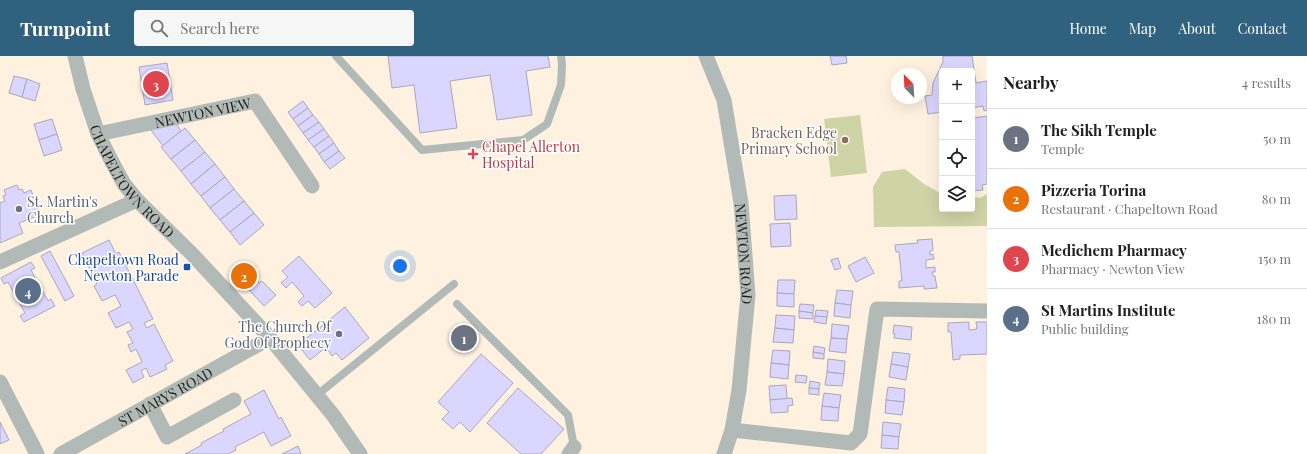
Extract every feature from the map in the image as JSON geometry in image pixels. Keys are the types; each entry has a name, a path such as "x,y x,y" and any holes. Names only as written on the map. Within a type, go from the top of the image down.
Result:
{"street":[{"name":"CHAPELTOWN ROAD","path":"75,56 98,134 124,184 137,200 192,254 270,338 317,395 360,454"},
{"name":"NEWTON ROAD","path":"706,56 724,100 741,203 748,295 738,390 732,430 724,454"},
{"name":"NEWTON VIEW","path":"98,134 255,101 312,186"},
{"path":"0,262 137,200"},
{"path":"732,430 851,443 860,434 876,309 987,311"},
{"name":"ST MARYS ROAD","path":"61,454 270,338"},
{"path":"0,382 37,454"},
{"path":"150,404 167,437 234,400"}],"lane":[{"path":"336,56 422,150 524,140 548,124 561,85 561,56"},
{"path":"317,395 454,284"},
{"path":"457,304 568,415 571,451"}],"green space":[{"path":"860,115 867,173 831,177 824,119"},
{"path":"905,169 924,184 939,192 939,212 975,212 975,197 980,198 987,194 987,226 874,227 873,187 882,172"}],"building":[{"path":"388,56 548,56 550,67 526,71 532,115 497,120 490,75 450,81 457,128 420,133 414,85 392,88"},
{"path":"830,56 846,56 847,63 832,65"},
{"path":"943,56 972,56 974,68 940,68 943,62"},
{"path":"167,63 173,100 145,105 139,67"},
{"path":"939,70 939,112 928,114 927,96 932,95 933,83"},
{"path":"14,76 27,79 22,97 9,93"},
{"path":"975,76 976,83 987,81 987,110 984,111 983,106 975,107"},
{"path":"27,79 40,84 35,101 22,97"},
{"path":"303,101 308,108 293,119 288,112"},
{"path":"308,108 313,115 298,126 293,119"},
{"path":"313,115 319,122 303,133 298,126"},
{"path":"987,116 987,184 982,185 983,190 975,191 975,118"},
{"path":"52,119 57,134 39,140 34,124"},
{"path":"174,121 181,131 163,146 151,130"},
{"path":"319,122 324,129 308,140 303,133"},
{"path":"185,128 195,140 171,159 161,147"},
{"path":"324,129 329,136 314,147 308,140"},
{"path":"57,134 62,150 44,156 39,140"},
{"path":"329,136 334,143 319,154 314,147"},
{"path":"195,140 205,152 181,171 171,159"},
{"path":"334,143 339,151 324,162 319,154"},
{"path":"339,151 345,158 330,169 324,162"},
{"path":"205,152 215,164 191,184 181,171"},
{"path":"215,164 225,177 201,196 191,184"},
{"path":"225,177 234,189 210,208 201,196"},
{"name":"St. Martin's Church","path":"17,185 19,190 22,189 24,193 31,190 40,215 19,223 23,233 0,243 0,203 5,201 3,196 6,195 4,190"},
{"path":"234,189 244,201 220,220 210,208"},
{"path":"796,195 797,219 775,220 774,196"},
{"path":"244,201 254,213 230,232 220,220"},
{"path":"254,213 264,225 240,245 230,232"},
{"path":"790,223 791,246 771,247 770,224"},
{"path":"932,239 933,250 930,251 930,255 933,254 934,259 926,260 926,268 935,267 935,272 932,272 933,276 935,276 937,288 924,289 924,286 899,288 899,281 902,281 899,252 896,252 895,245 918,243 917,240"},
{"path":"109,240 116,254 119,252 153,319 144,323 147,328 154,324 173,361 165,365 167,369 150,377 146,368 141,371 144,377 133,383 126,370 142,362 136,349 131,352 128,345 133,343 127,332 133,329 129,322 116,328 108,313 121,306 115,295 102,301 94,286 97,284 82,253"},
{"path":"50,251 74,296 65,301 41,256"},
{"path":"299,256 332,293 315,308 308,301 302,306 298,302 304,296 292,282 286,288 281,283 288,277 282,271"},
{"path":"865,257 874,273 856,282 848,266"},
{"path":"838,258 841,268 835,270 831,260"},
{"path":"31,262 35,268 31,270 48,301 51,299 55,306 24,322 20,316 25,313 8,282 4,284 1,278"},
{"path":"252,267 259,283 262,281 276,295 264,306 235,275"},
{"path":"778,280 795,280 794,294 777,293"},
{"path":"837,290 853,291 851,305 835,303"},
{"path":"777,293 794,294 794,307 777,306"},
{"path":"835,303 851,305 850,318 834,316"},
{"path":"800,304 814,305 813,313 799,311"},
{"name":"The Church Of God Of Prophecy","path":"345,307 369,338 342,360 336,353 332,356 326,347 310,360 298,345"},
{"path":"816,310 828,311 827,317 815,316"},
{"path":"799,311 813,313 813,319 799,318"},
{"path":"776,315 795,316 794,330 775,328"},
{"path":"815,316 827,317 826,324 814,322"},
{"path":"969,322 969,330 977,329 976,322 987,322 987,354 960,355 960,359 953,360 951,332 948,332 948,323"},
{"path":"832,324 849,326 847,339 831,338"},
{"path":"894,325 912,327 911,340 894,338"},
{"path":"775,328 794,330 793,343 773,342"},
{"path":"831,338 847,339 846,353 829,351"},
{"path":"814,346 825,348 824,354 813,352"},
{"path":"773,350 790,351 789,365 771,363"},
{"path":"813,352 824,354 824,359 813,358"},
{"path":"893,352 910,354 908,367 891,364"},
{"path":"481,354 513,383 470,432 460,422 453,429 442,419 449,412 438,402"},
{"path":"828,359 845,361 844,374 827,372"},
{"path":"771,363 789,365 788,379 770,377"},
{"path":"891,364 908,367 906,380 889,377"},
{"path":"827,372 844,374 842,386 825,385"},
{"path":"796,375 807,376 806,383 795,382"},
{"path":"810,381 820,383 819,389 809,388"},
{"path":"786,385 787,399 770,400 769,386"},
{"path":"888,387 905,389 904,402 886,400"},
{"path":"518,388 564,429 541,454 521,454 487,423"},
{"path":"809,388 819,389 819,395 809,394"},
{"path":"264,390 279,419 281,417 291,436 271,446 264,432 235,447 236,450 228,454 185,454 202,445 201,443 224,431 223,429 251,414 244,401"},
{"path":"824,393 841,395 839,408 822,406"},
{"path":"792,398 793,405 788,406 788,412 771,413 770,400"},
{"path":"886,400 904,402 902,415 885,413"},
{"path":"822,406 839,408 838,421 821,420"},
{"path":"0,422 9,440 0,444"},
{"path":"883,422 901,424 899,437 882,435"},
{"path":"882,435 899,437 898,449 881,448"},
{"path":"298,446 301,454 282,454"}],"place":[{"name":"Medichem Pharmacy","path":"156,84"},
{"name":"Bracken Edge Primary School","path":"845,140"},
{"name":"Chapel Allerton Hospital","path":"473,154"},
{"name":"St. Martin's Church","path":"19,209"},
{"name":"Chapeltown Road Newton Parade","path":"187,267"},
{"name":"Pizzeria Torina","path":"244,276"},
{"name":"St Martins Institute","path":"28,291"},
{"name":"The Church Of God Of Prophecy","path":"339,334"},
{"name":"The Sikh Temple","path":"464,338"}]}
